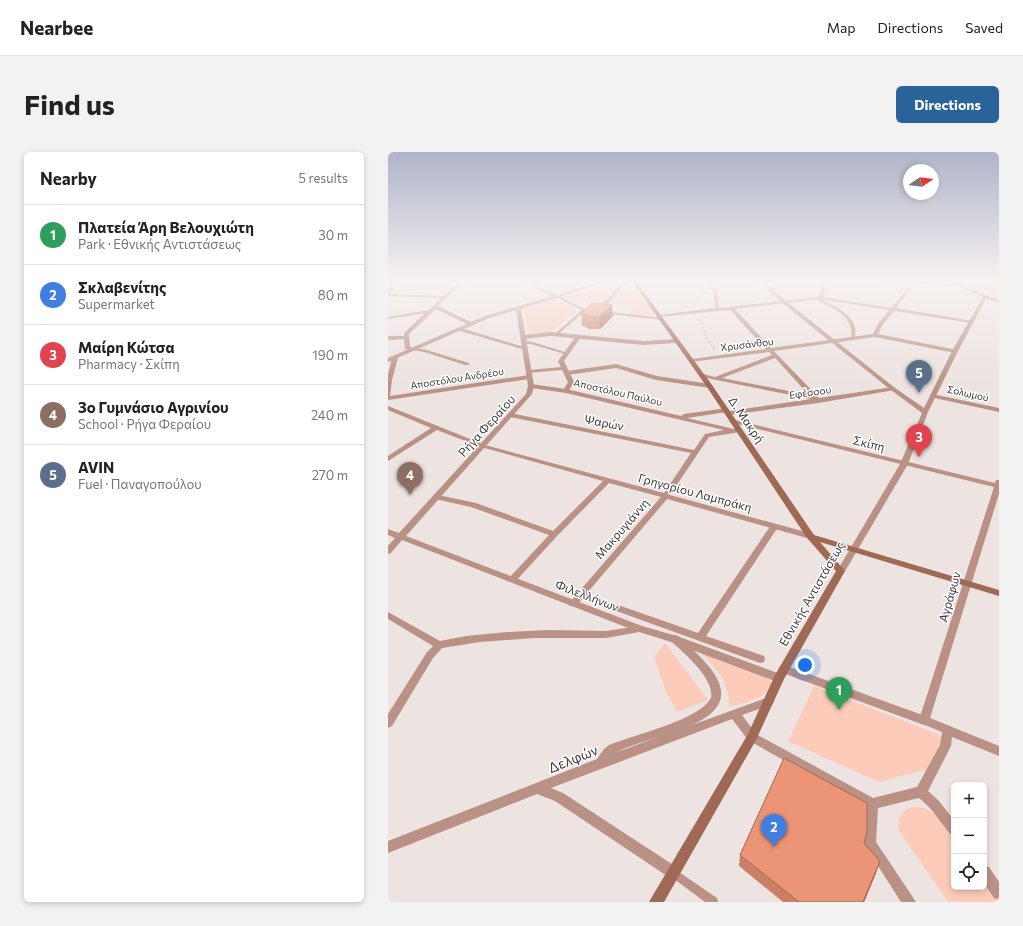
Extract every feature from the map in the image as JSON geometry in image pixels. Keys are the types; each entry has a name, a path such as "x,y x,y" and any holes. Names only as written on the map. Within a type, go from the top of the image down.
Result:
{"main road":[{"name":"Δ. Μακρή","path":"660,317 735,422 738,431 810,536 841,571"},
{"name":"Γρηγορίου Λαμπράκη","path":"810,536 999,593"},
{"name":"Εθνικής Αντιστάσεως","path":"656,902 752,738 781,673 841,571"}],"street":[{"path":"388,318 406,315"},
{"path":"425,315 407,331 407,347 467,364"},
{"path":"452,315 470,324"},
{"path":"388,360 494,315"},
{"path":"519,315 531,386"},
{"path":"636,315 660,317 675,315"},
{"path":"738,315 816,399"},
{"path":"801,315 893,389 925,412"},
{"path":"889,315 881,324 875,335 955,351"},
{"path":"930,315 972,322"},
{"name":"Εθνικής Αντιστάσεως","path":"841,571 904,464 932,396 976,315"},
{"path":"459,329 523,342 558,334 643,343 677,341"},
{"name":"Χρυσάνθου","path":"692,361 835,342 875,335"},
{"path":"388,338 406,337"},
{"path":"566,391 571,382 561,361 578,337"},
{"path":"715,378 775,356"},
{"path":"388,396 390,390 390,378 394,369 395,358"},
{"name":"Αποστόλου Ανδρέου","path":"388,396 529,374 616,366 656,378 710,386"},
{"path":"703,376 816,399"},
{"name":"Αποστόλου Παύλου","path":"531,386 566,391 738,431"},
{"name":"Ρήγα Φεραίου","path":"388,552 530,394 531,386"},
{"name":"Εφέσσου","path":"678,416 728,412 893,389"},
{"name":"Σολωμού","path":"932,396 999,410"},
{"name":"Γρηγορίου Λαμπράκη","path":"388,408 483,446 810,536"},
{"name":"Ψαρών","path":"510,415 694,452"},
{"path":"699,422 707,435 738,431"},
{"name":"Σκίπη","path":"735,422 904,464 999,484"},
{"path":"388,459 437,427"},
{"name":"Μακρυγιάννη","path":"573,604 666,496 694,452 707,435"},
{"path":"512,580 554,534 607,481"},
{"name":"Αγράφων","path":"924,720 999,484"},
{"path":"438,497 473,505 554,534"},
{"path":"700,638 774,527"},
{"name":"Φιλελλήνων","path":"388,532 639,629 781,673 924,720 999,751"},
{"path":"581,595 760,659"},
{"path":"388,615 439,645"},
{"path":"388,723 430,655 439,645 465,639 495,636 546,634 614,635 639,629"},
{"path":"601,763 608,752 613,748 700,716 713,705 717,694 713,682 696,660 674,639"},
{"name":"Δελφών","path":"388,847 601,763 769,701"},
{"path":"734,714 752,738 872,804 921,792 945,746 948,731"},
{"path":"538,789 559,797 673,873"},
{"path":"921,792 934,804 951,826"},
{"path":"872,804 870,843 909,902"},
{"path":"987,876 999,893"}],"lane":[{"path":"558,334 579,315"},
{"path":"844,315 854,326 853,339"},
{"path":"523,342 566,352"},
{"path":"673,873 713,902"}],"path":[{"path":"699,315 706,335 719,357"}],"shaded area":[{"path":"525,315 571,315 551,332 528,333"},
{"path":"665,643 708,700 677,712 666,692 654,657"},
{"path":"697,649 770,679 770,686 767,691 756,699 729,707 727,689 724,681 710,662"},
{"path":"814,686 937,734 943,740 928,769 879,782 788,741"},
{"path":"910,808 924,808 930,811 939,818 951,835 951,890 987,890 987,886 998,902 948,902 899,831 899,819 903,812"}],"building":[{"path":"584,315 601,315 599,317 588,317"},
{"path":"784,758 867,803 867,833 864,843 880,861 863,902 799,902 740,855"}],"place":[{"name":"AVIN","path":"919,393"},
{"name":"Μαίρη Κώτσα","path":"919,457"},
{"name":"3ο Γυμνάσιο Αγρινίου","path":"410,495"},
{"name":"Πλατεία Άρη Βελουχιώτη","path":"839,710"},
{"name":"Σκλαβενίτης","path":"774,847"}]}
